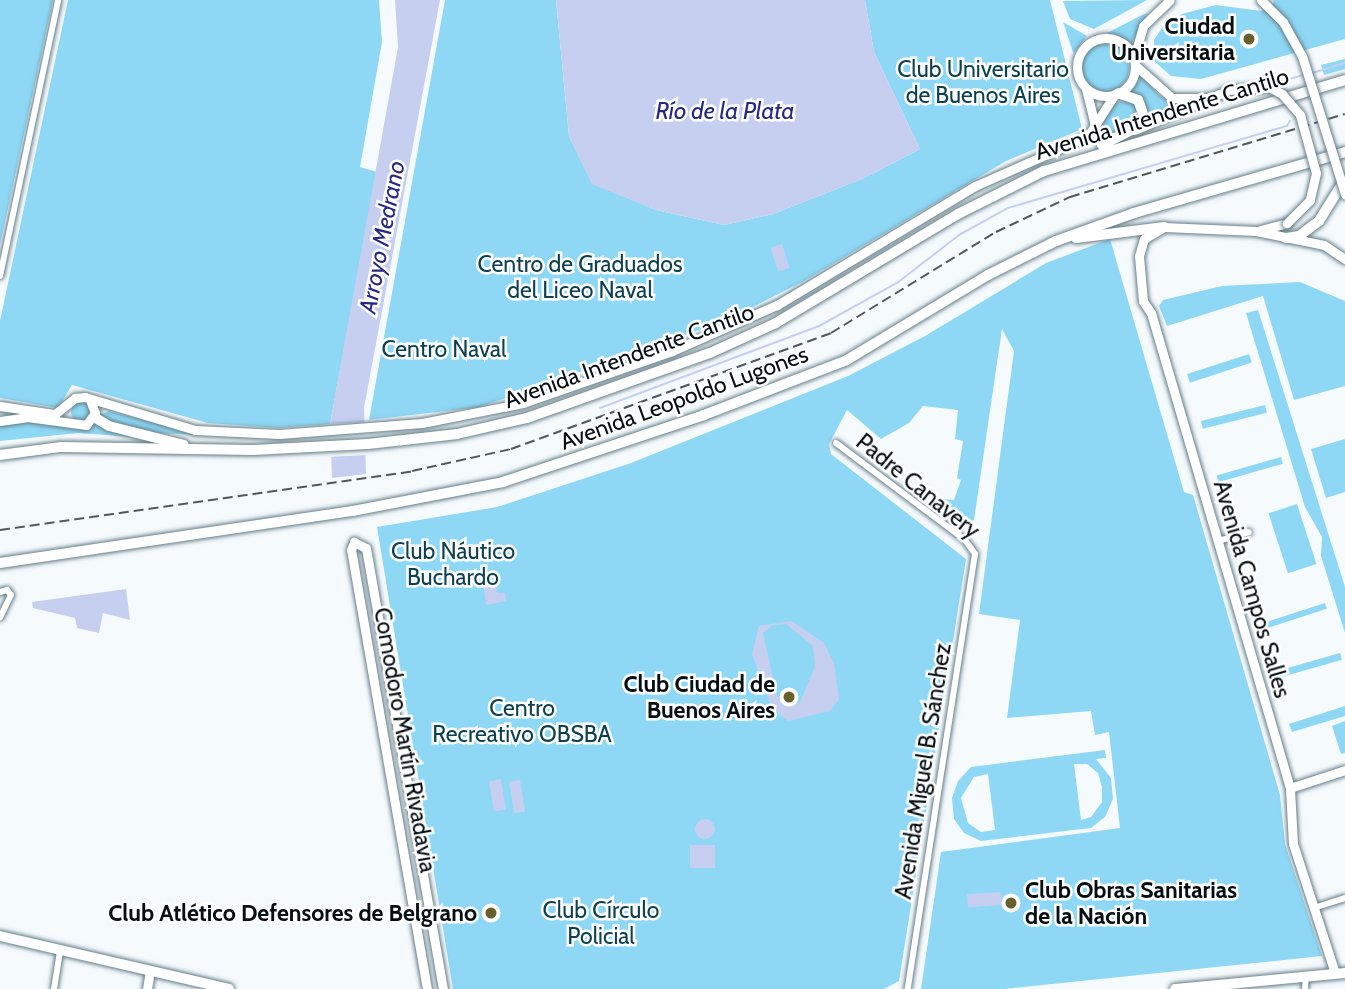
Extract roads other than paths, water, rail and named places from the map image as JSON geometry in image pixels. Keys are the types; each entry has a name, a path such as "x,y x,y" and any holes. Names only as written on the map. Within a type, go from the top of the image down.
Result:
{"highway":[{"name":"Avenida Intendente Cantilo","path":"0,455 61,447 327,447 457,434 527,418 710,353 811,305 986,198 1078,158 1345,80"},
{"path":"1117,94 1135,98 1144,108 1141,122 1125,134"},
{"path":"1078,158 1125,134 1210,98"},
{"name":"Avenida Leopoldo Lugones","path":"0,563 343,513 503,482 692,419 847,360 988,275 1056,241 1134,213 1345,152"},
{"path":"1286,238 1310,230 1319,221 1345,179"},
{"path":"1056,241 1164,227"},
{"path":"95,415 108,426 197,449"}],"main road":[{"path":"0,936 229,989"},
{"path":"1175,989 1340,973"}],"street":[{"path":"0,276 58,0"},
{"path":"1170,0 1143,26 1134,62 1131,81 1117,94 1099,95 1085,87 1078,74 1078,59 1096,39 1116,40 1134,62 1172,98 1210,98 1229,90 1269,88 1282,94 1300,116 1316,173 1310,200 1287,223 1256,231"},
{"path":"1261,0 1283,22 1302,56 1345,194"},
{"name":"Avenida Intendente Cantilo","path":"1085,87 1095,117 1094,130"},
{"name":"Avenida Intendente Cantilo","path":"90,400 195,429 327,432 489,412 672,351 777,305 975,186 1094,130 1117,94"},
{"path":"1164,227 1256,231 1324,245 1345,259"},
{"name":"Avenida Campos Salles","path":"1164,227 1144,239 1140,248 1143,297 1290,788 1293,844 1340,973"},
{"path":"0,406 55,414 75,398 90,400 95,415 86,425 27,417 0,421"},
{"path":"67,407 75,424"},
{"name":"Avenida Intendente Cantilo","path":"95,415 113,408"},
{"name":"Padre Canavery","path":"836,443 965,540 975,559"},
{"path":"1218,541 1249,532"},
{"name":"Comodoro Martín Rivadavia","path":"427,989 351,550 354,542 366,548 443,989"},
{"name":"Avenida Miguel B. Sánchez","path":"908,989 975,559"},
{"path":"0,592 8,590 11,595 1,608 0,618"},
{"path":"381,713 394,710"},
{"path":"1290,788 1345,770"},
{"path":"1317,907 1345,898"},
{"path":"54,989 60,950"},
{"path":"147,989 150,971"},
{"path":"1305,989 1306,976"}],"water":[{"name":"Arroyo Medrano","path":"395,0 440,0 364,408 366,474 332,478 330,424 398,47"},
{"name":"Río de la Plata","path":"556,0 865,0 874,52 920,149 864,178 773,214 724,225 656,210 592,184 569,136"},
{"path":"782,244 790,268 778,271 771,248"},
{"path":"483,581 495,581 497,593 505,593 506,601 486,605"},
{"path":"126,589 130,620 103,613 99,633 77,628 75,618 33,608 32,602"},
{"path":"791,621 824,643 834,663 839,699 830,711 788,721 772,708 752,654 759,626","holes":["786,624 813,646 815,667 800,702 788,706 777,697 763,633 773,625"]},
{"path":"501,779 506,810 494,811 489,781"},
{"path":"520,780 525,812 514,813 509,782"},
{"path":"705,819 712,822 715,829 712,836 705,839 698,836 695,829 698,822"},
{"path":"690,845 715,845 715,868 690,868"},
{"path":"1001,892 1002,905 968,907 967,894"}],"waterway":[{"path":"1312,73 1345,63"},
{"path":"1272,84 1304,75"},
{"path":"1212,103 1243,93"},
{"path":"600,408 819,326 897,283 959,235 1008,208 1287,126 1290,121"}],"railway":[{"path":"0,530 412,471 511,449 831,333 996,232 1070,197 1345,114"}],"place":[{"name":"Ciudad Universitaria","path":"1249,39"},
{"name":"Club Ciudad de Buenos Aires","path":"789,697"},
{"name":"Club Obras Sanitarias de la Nación","path":"1011,903"},
{"name":"Club Atlético Defensores de Belgrano","path":"491,913"}],"park label":[{"name":"Club Universitario de Buenos Aires","path":"983,82"},
{"name":"Centro de Graduados del Liceo Naval","path":"580,277"},
{"name":"Centro Naval","path":"444,349"},
{"name":"Club Náutico Buchardo","path":"453,564"},
{"name":"Centro Recreativo OBSBA","path":"522,721"},
{"name":"Club Círculo Policial","path":"601,923"}]}
